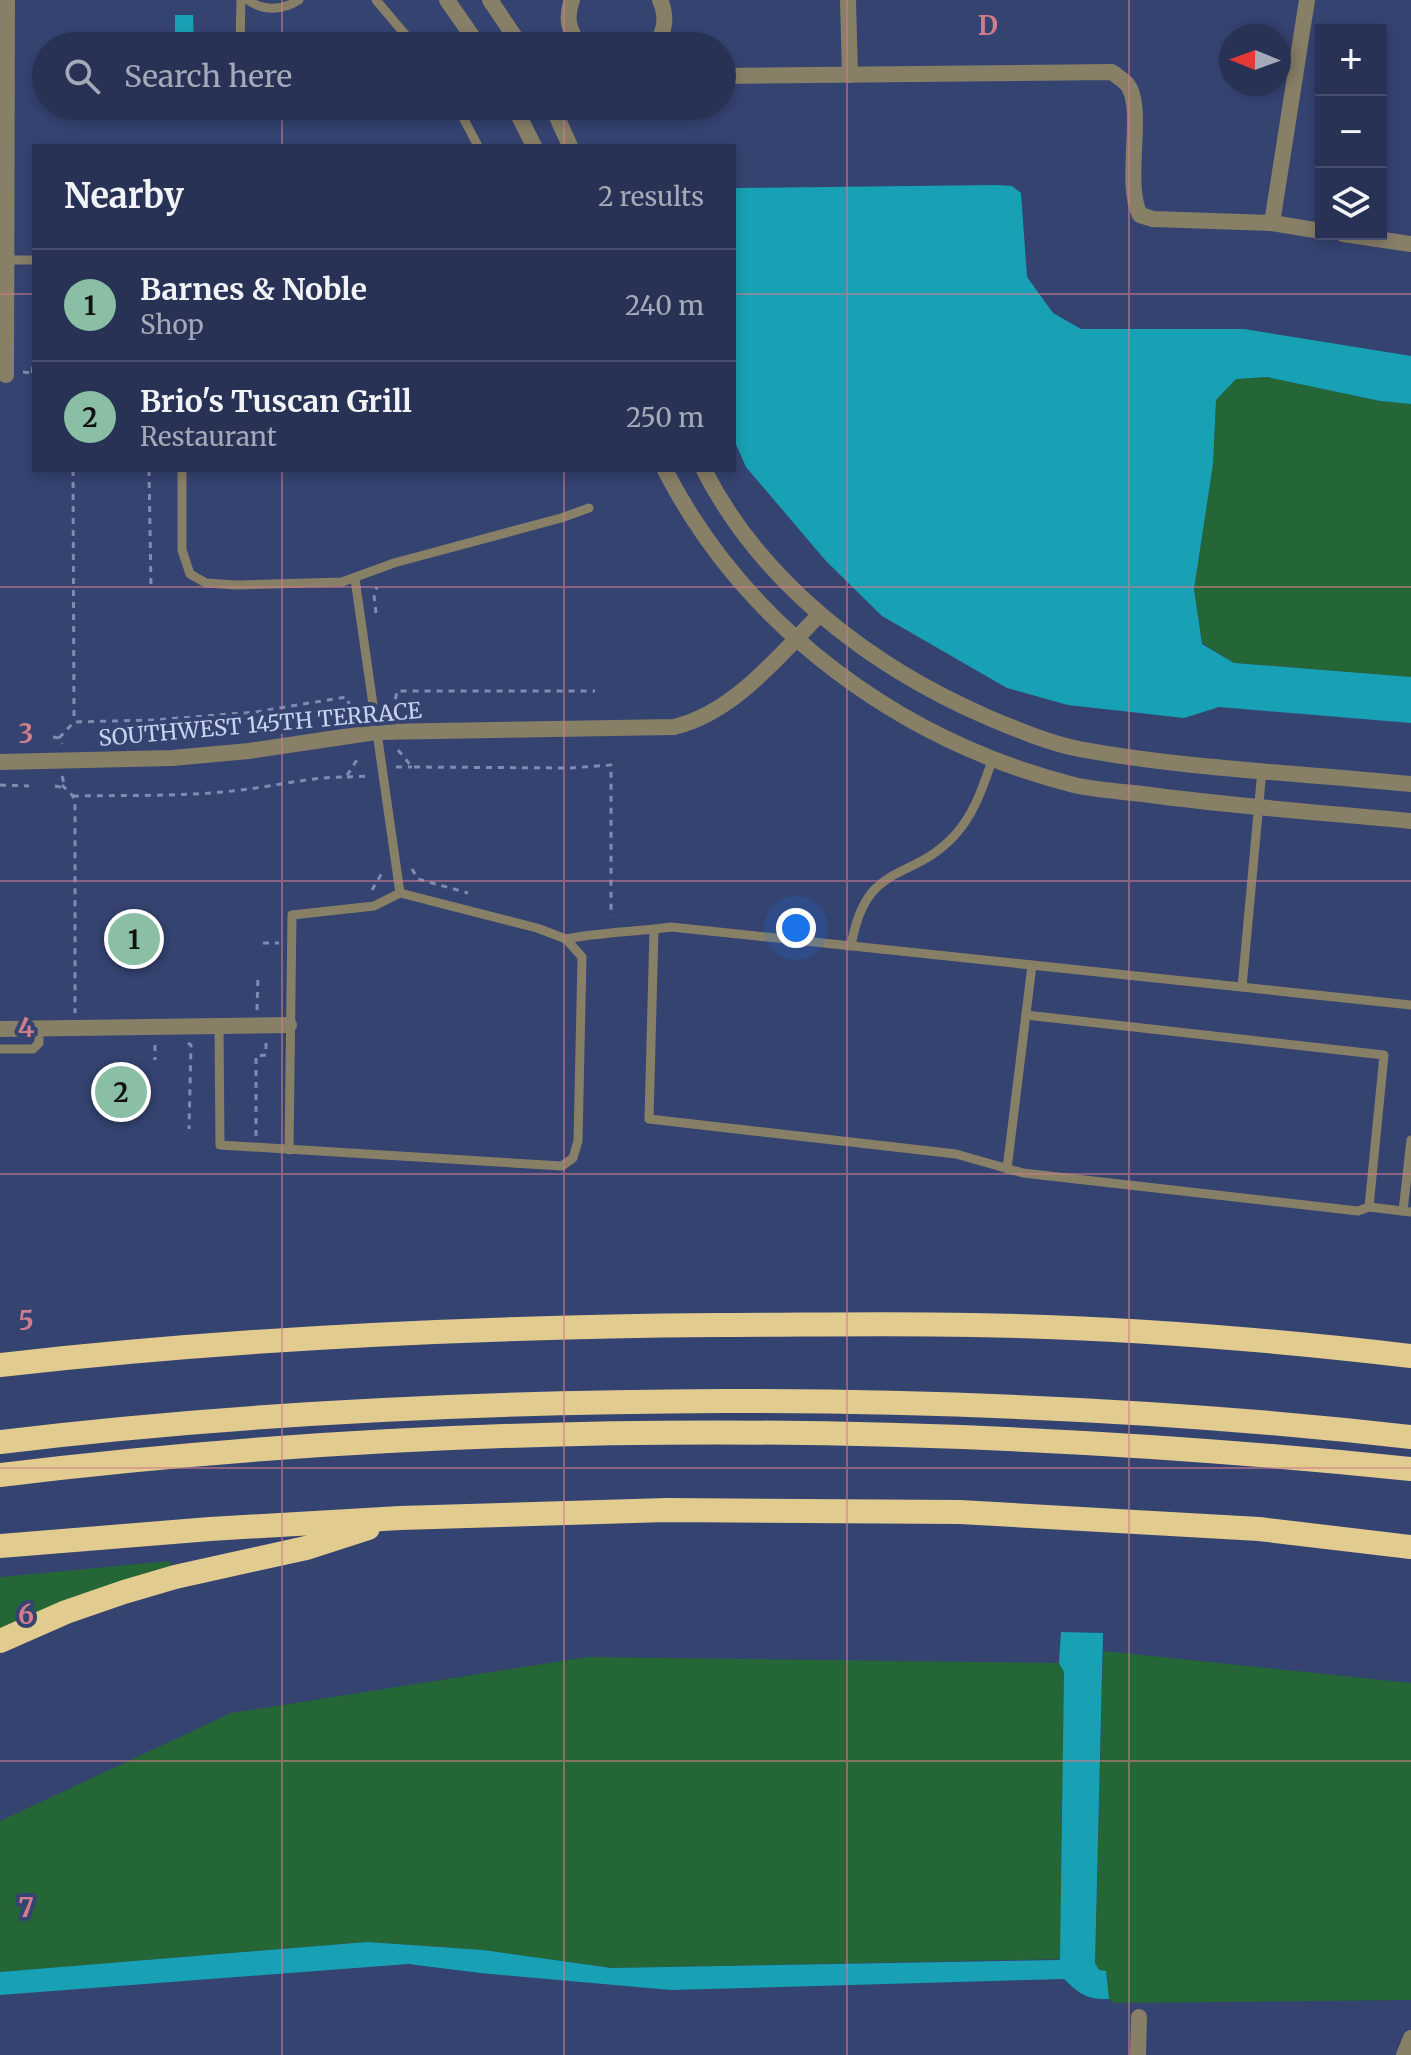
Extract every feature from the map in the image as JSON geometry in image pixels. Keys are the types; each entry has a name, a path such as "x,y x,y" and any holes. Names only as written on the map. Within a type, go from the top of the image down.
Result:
{"highway":[{"path":"7,1362 252,1343 484,1330 801,1325 973,1325 1186,1335 1262,1339 1411,1356"},
{"path":"0,1442 297,1415 522,1404 680,1401 1005,1407 1279,1424 1411,1437"},
{"path":"0,1475 284,1448 666,1434 870,1435 1088,1443 1411,1469"},
{"path":"0,1546 400,1518 667,1510 960,1512 1259,1529 1411,1547"},
{"path":"0,1641 66,1612 124,1592 175,1577 306,1548 400,1518"}],"street":[{"path":"7,0 6,260 12,374"},
{"path":"447,0 469,32"},
{"path":"490,0 512,32"},
{"path":"571,32 568,12 572,0"},
{"path":"660,0 664,9 664,26 661,32"},
{"path":"848,0 850,75"},
{"path":"1272,223 1307,0"},
{"path":"736,76 1112,72 1129,86 1134,106 1134,192 1138,212 1144,218 1272,223 1315,230"},
{"path":"521,120 533,144"},
{"path":"558,120 569,144"},
{"path":"1384,240 1411,244"},
{"path":"666,472 686,512 739,583 795,640 864,693 945,738 993,758 1075,785 1411,821"},
{"path":"705,472 717,495 767,562 819,615 889,665 947,699 1012,728 1076,748 1411,784"},
{"name":"SOUTHWEST 145TH TERRACE","path":"0,762 172,758 249,751 376,732 674,727 717,710 819,615"},
{"path":"0,1029 289,1025"},
{"path":"1138,2055 1139,2017"},
{"path":"1404,2055 1411,2038"}],"lane":[{"path":"240,32 241,0"},
{"path":"248,0 267,9 282,8 299,0"},
{"path":"376,0 403,32"},
{"path":"464,120 477,144"},
{"path":"6,260 32,260"},
{"path":"182,472 182,550 190,574 206,583 328,584 355,579 394,563 589,508"},
{"path":"355,579 400,893"},
{"path":"851,946 861,909 870,894 880,883 953,836 977,801 993,758"},
{"path":"1242,987 1262,770"},
{"path":"219,1026 220,1145 289,1150 562,1166 573,1158 578,1141 582,957 566,939 537,928 400,893 374,906 292,915 289,1150"},
{"path":"566,939 602,932 671,927 1411,1005"},
{"path":"654,930 649,1119 956,1154 1023,1173 1358,1211 1369,1207 1407,1212 1411,1140"},
{"path":"1007,1169 1032,965"},
{"path":"1026,1015 1384,1055 1369,1207"},
{"path":"0,1049 33,1049 39,1043 39,1029"}],"path":[{"path":"12,374 32,374"},
{"path":"59,738 74,722 73,472"},
{"path":"149,472 151,586"},
{"path":"393,711 397,691 595,691"},
{"path":"74,722 154,720 255,712 346,697 355,716"},
{"path":"53,737 59,738"},
{"path":"59,738 62,744"},
{"path":"398,750 412,767"},
{"path":"346,777 360,755"},
{"path":"396,767 570,768 611,765 611,916"},
{"path":"62,776 62,785"},
{"path":"73,796 191,794 242,790 316,777 369,776"},
{"path":"0,785 29,786"},
{"path":"55,786 62,785"},
{"path":"62,785 73,796 75,806 75,1016"},
{"path":"410,865 418,879 468,893"},
{"path":"369,893 382,877 382,869"},
{"path":"154,1041 155,1060"},
{"path":"184,1041 191,1045 189,1129"},
{"path":"256,1147 256,1056 266,1055 266,1043"}],"shaded area":[{"path":"175,15 193,15 194,32 175,32"},
{"path":"1012,186 1021,193 1027,277 1053,313 1081,329 1244,329 1411,356 1411,404 1380,401 1267,377 1236,379 1216,400 1213,464 1194,589 1202,644 1234,663 1411,677 1411,723 1219,707 1184,718 1068,705 1007,688 882,616 826,561 746,467 736,444 736,188"},
{"path":"1267,377 1380,401 1411,404 1411,677 1234,663 1202,643 1194,589 1213,464 1216,400 1236,379"},
{"path":"170,1561 172,1568 0,1629 0,1577"},
{"path":"1061,1632 1103,1633 1095,1963 1099,1970 1106,1971 1109,1999 1084,1995 1064,1979 671,1990 408,1964 0,1995 0,1972 367,1942 483,1950 611,1968 1060,1960 1064,1672 1059,1663"},
{"path":"1103,1651 1411,1683 1411,2000 1115,2003 1109,1999 1106,1972 1099,1970 1095,1963"},
{"path":"587,1657 1059,1663 1064,1671 1061,1959 611,1968 483,1950 367,1942 0,1972 0,1821 231,1713"}],"place":[{"name":"Barnes & Noble","path":"134,939"},
{"name":"Brio's Tuscan Grill","path":"121,1092"}]}
